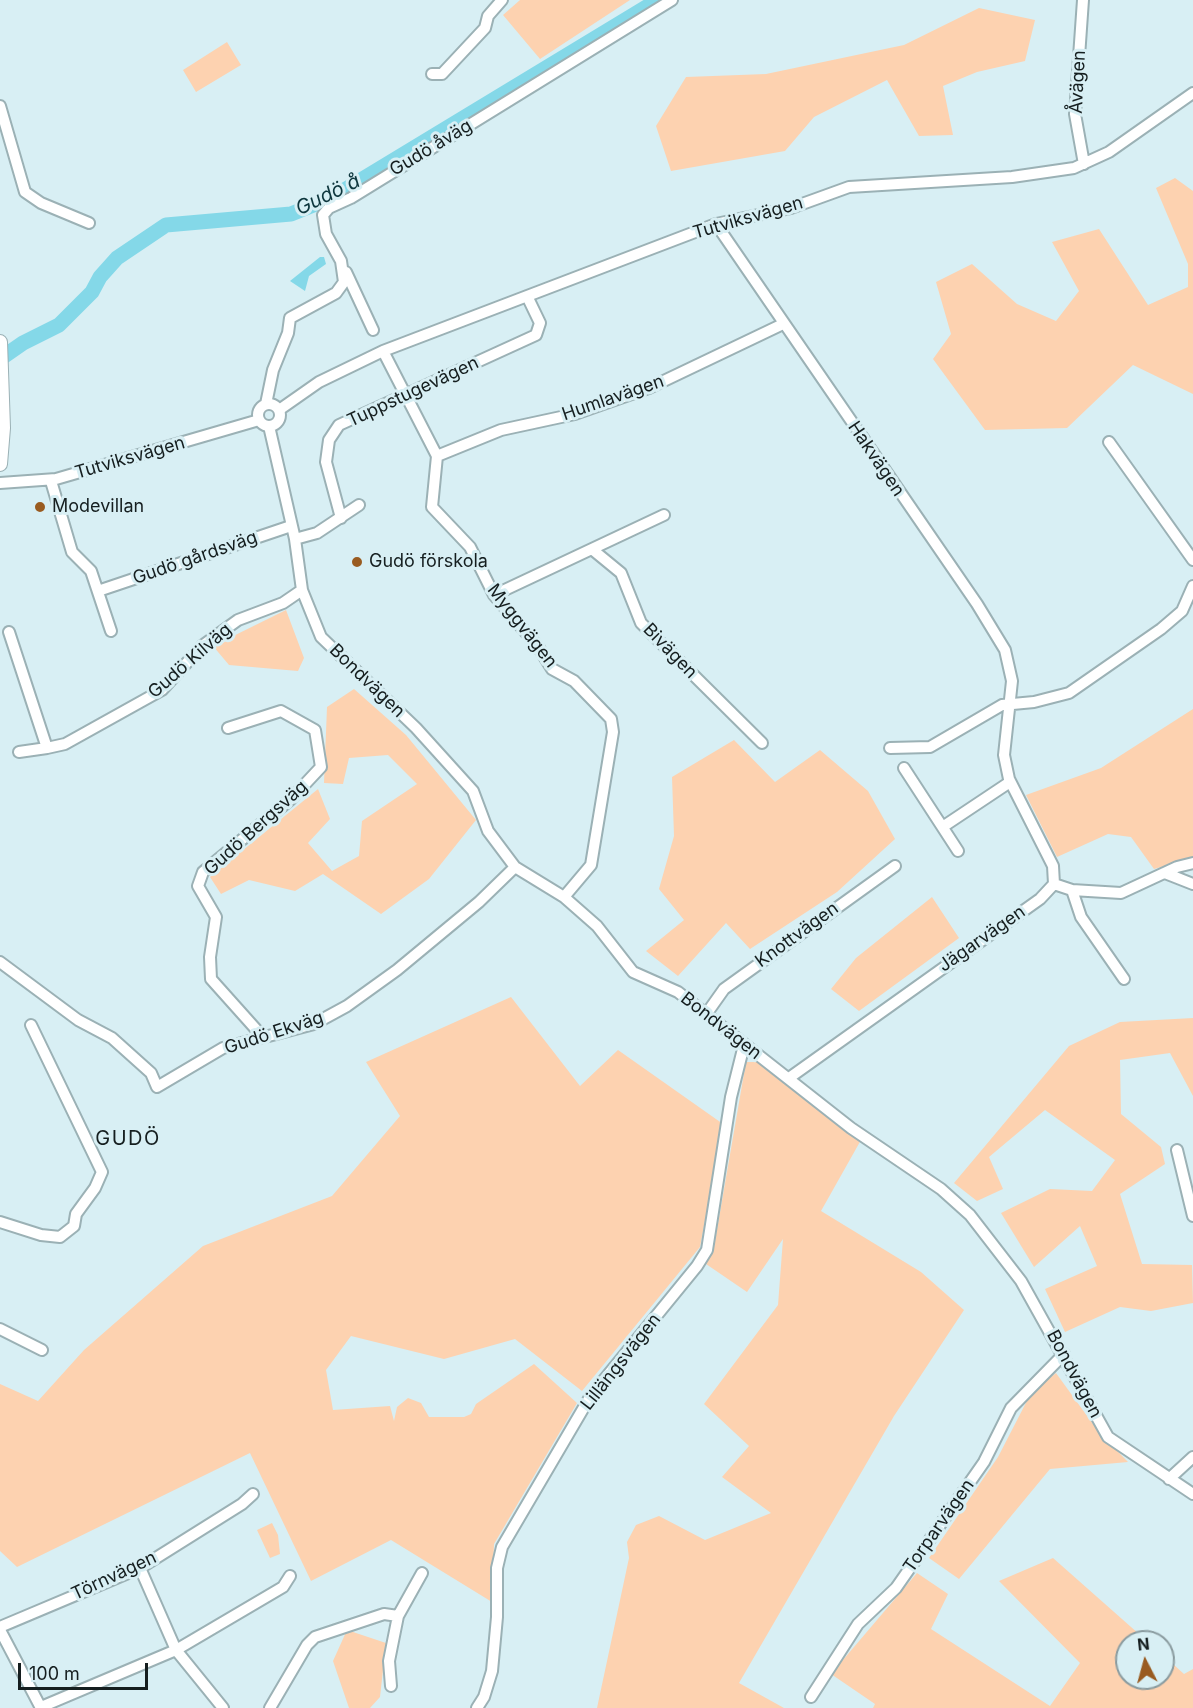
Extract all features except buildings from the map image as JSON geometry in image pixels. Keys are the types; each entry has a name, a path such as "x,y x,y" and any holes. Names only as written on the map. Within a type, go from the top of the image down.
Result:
{"main road":[{"path":"0,342 3,428 0,464"}],"street":[{"path":"432,75 442,74 485,28 488,16 502,0"},
{"name":"Gudö åväg","path":"373,330 326,234 323,215 329,208 351,198 672,0"},
{"name":"Åvägen","path":"1083,0 1076,114 1084,164"},
{"name":"Tutviksvägen","path":"279,410 319,382 383,351 716,224 791,208 849,187 1012,177 1074,168 1109,152 1193,93"},
{"path":"0,106 25,192 40,203 89,223"},
{"name":"Hakvägen","path":"716,224 985,616 1011,665 1011,703 1004,755 1010,782 1053,866 1054,884"},
{"path":"266,404 273,404 279,410 279,419 269,426 258,420 258,411 266,404 273,370 288,333 290,318 336,293 344,282 341,261"},
{"name":"Tuppstugevägen","path":"341,518 326,462 329,440 339,425 536,335 540,323 528,296"},
{"name":"Humlavägen","path":"437,456 501,430 575,414 649,388 783,324"},
{"path":"383,351 437,456"},
{"name":"Tutviksvägen","path":"0,483 51,480 103,468 258,420"},
{"name":"Bondvägen","path":"269,426 295,539 302,590 321,637 416,728 473,791 488,831 515,867 564,897 597,926 633,972 678,992 851,1128 941,1189 970,1215 1021,1281 1064,1354 1083,1395 1108,1437 1193,1494"},
{"path":"1109,442 1193,561"},
{"name":"Myggvägen","path":"437,456 432,507 470,547 494,595 539,648 552,669 574,681 611,719 613,732 591,865 564,897"},
{"path":"51,480 72,552 91,571 111,631"},
{"path":"295,539 317,533 359,506"},
{"path":"494,595 664,515"},
{"name":"Gudö gårdsväg","path":"98,591 291,526"},
{"name":"Bivägen","path":"593,550 621,573 641,623 762,743"},
{"path":"890,748 930,747 1002,705 1034,702 1069,693 1182,611 1193,586"},
{"name":"Gudö Kilväg","path":"19,752 65,744 162,690 202,646 238,620 283,603 302,590"},
{"path":"9,632 46,748"},
{"name":"Gudö Bergsväg","path":"228,728 281,711 315,730 321,767 291,799 203,872 198,886 216,918 210,957 211,979 262,1036"},
{"path":"904,768 958,850"},
{"path":"944,826 1010,782"},
{"path":"1054,884 1072,890 1121,893 1193,863"},
{"name":"Knottvägen","path":"707,1013 724,989 895,866"},
{"name":"Gudö Ekväg","path":"0,962 78,1020 112,1038 151,1073 157,1087 223,1048 314,1024 347,1006 397,970 479,902 515,867"},
{"path":"1165,873 1193,884"},
{"name":"Jägarvägen","path":"789,1078 1040,899 1054,884"},
{"path":"1072,890 1081,917 1124,979"},
{"path":"0,1222 41,1235 60,1237 74,1226 76,1214 95,1188 102,1172 31,1025"},
{"name":"Lillängsvägen","path":"477,1708 484,1697 492,1671 497,1617 497,1568 502,1547 590,1397 697,1266 707,1250 731,1097 744,1045"},
{"path":"1177,1150 1193,1216"},
{"path":"0,1329 42,1350"},
{"name":"Torparvägen","path":"811,1697 858,1624 896,1588 977,1472 1011,1407 1064,1354"},
{"path":"1169,1479 1193,1457"},
{"name":"Törnvägen","path":"0,1628 140,1568 253,1494"},
{"path":"140,1568 176,1650 223,1708"},
{"path":"391,1686 389,1660 398,1616 422,1573"},
{"path":"0,1628 41,1708 176,1650 283,1587 290,1576"},
{"path":"270,1708 307,1645 315,1637 384,1614 398,1616"}],"shaded area":[{"path":"520,0 630,0 540,59 503,15"},
{"path":"979,8 1035,20 1025,61 977,72 943,86 953,135 919,136 887,80 814,117 785,151 671,171 656,126 686,77 766,74 904,45"},
{"path":"227,42 241,65 196,92 183,70"},
{"path":"1175,178 1193,191 1193,394 1133,365 1067,428 985,430 933,359 951,334 936,282 972,264 1017,304 1056,321 1079,291 1052,242 1099,229 1148,305 1188,287 1188,264 1156,188"},
{"path":"286,610 304,658 298,671 229,665 213,646"},
{"path":"354,689 406,735 476,820 429,879 381,914 323,874 295,891 249,880 221,894 210,877 318,789 330,819 308,843 332,871 359,856 362,821 417,784 388,755 349,758 343,784 324,783 327,707"},
{"path":"1193,709 1193,858 1154,869 1131,837 1108,834 1057,857 1026,795 1101,768"},
{"path":"734,740 775,782 820,750 868,791 895,839 837,892 750,949 726,923 678,976 646,951 684,920 659,889 674,836 672,777"},
{"path":"932,897 959,938 859,1011 831,989 856,958"},
{"path":"511,997 580,1086 618,1050 723,1124 700,1247 582,1391 515,1339 444,1359 351,1336 326,1370 333,1410 390,1406 394,1421 397,1407 408,1398 421,1403 429,1417 464,1417 471,1414 476,1404 534,1364 577,1403 494,1544 492,1602 391,1540 311,1581 250,1453 17,1567 0,1551 0,1384 38,1401 84,1350 203,1246 332,1196 400,1116 366,1062"},
{"path":"1193,1018 1193,1096 1170,1053 1120,1060 1121,1114 1161,1147 1165,1164 1120,1194 1142,1264 1192,1265 1193,1303 1151,1311 1120,1307 1065,1332 1045,1289 1097,1266 1080,1226 1034,1267 1001,1213 1050,1189 1092,1191 1115,1160 1045,1110 989,1157 1003,1189 977,1201 954,1183 1069,1046 1120,1022"},
{"path":"746,1062 759,1062 861,1140 821,1211 921,1272 964,1310 894,1416 739,1683 784,1708 597,1708 629,1558 627,1542 636,1525 659,1516 705,1540 771,1513 722,1477 749,1446 704,1404 778,1305 783,1239 747,1292 706,1264 714,1247"},
{"path":"1056,1373 1098,1431 1128,1462 1050,1469 959,1579 929,1558 998,1457 1031,1393"},
{"path":"272,1523 278,1535 280,1554 270,1558 257,1530"},
{"path":"1053,1558 1134,1630 1115,1630 1115,1690 1175,1690 1175,1666 1184,1674 1193,1669 1193,1708 873,1708 875,1704 831,1674 917,1573 948,1594 931,1629 1050,1706 1080,1663 999,1581"},
{"path":"347,1630 386,1643 380,1697 370,1708 349,1708 333,1661"}],"water":[{"path":"320,257 324,257 326,264 309,276 305,291 290,281"}],"waterway":[{"name":"Gudö å","path":"0,359 23,343 59,325 92,292 100,277 117,258 166,225 291,214 333,197 658,0"}],"place":[{"name":"Modevillan","path":"40,507"},
{"name":"Gudö förskola","path":"357,562"}],"district":[{"name":"GUDÖ","path":"128,1139"}]}
